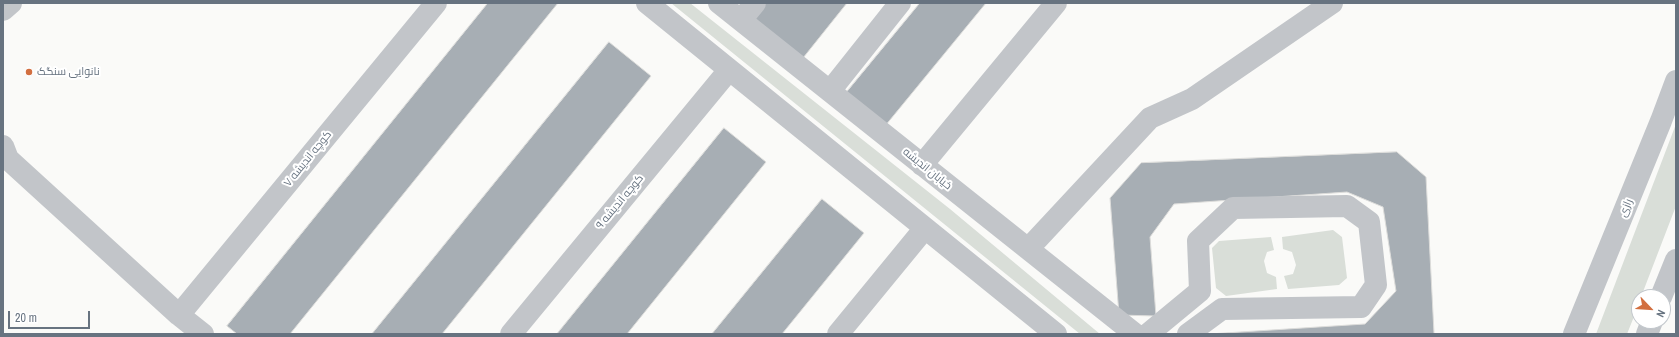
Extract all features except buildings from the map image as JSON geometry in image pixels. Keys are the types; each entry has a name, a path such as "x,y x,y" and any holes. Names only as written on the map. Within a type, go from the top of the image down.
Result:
{"street":[{"path":"3,10 11,3"},
{"name":"کوچه اندیشه ۷","path":"179,315 436,3"},
{"path":"647,3 1056,334"},
{"name":"خیابان اندیشه","path":"720,3 1135,334"},
{"path":"741,20 754,3"},
{"path":"830,91 900,3"},
{"path":"922,165 1056,3"},
{"path":"1028,249 1150,118 1192,99 1332,3"},
{"name":"کوچه اندیشه ۹","path":"511,334 730,70"},
{"name":"رازی","path":"1574,334 1676,81"},
{"path":"3,146 8,159 179,315 203,334"},
{"path":"1148,334 1200,291 1198,241 1233,208 1346,206 1369,222 1376,285 1360,307 1222,309 1188,334"},
{"path":"838,334 925,228"},
{"path":"1665,289 1676,260"}],"shaded area":[{"path":"671,3 690,3 950,209 1100,334 1080,334"},
{"path":"1676,124 1676,206 1644,289 1631,289 1631,324 1627,334 1596,334"},
{"path":"1333,230 1342,237 1347,278 1339,285 1288,289 1284,276 1293,274 1296,265 1292,252 1283,249 1282,237"},
{"path":"1271,237 1274,250 1267,252 1264,261 1267,273 1276,277 1277,289 1226,296 1216,288 1212,248 1219,241"}],"place":[{"name":"نانوایی سنگک","path":"29,72"}]}
